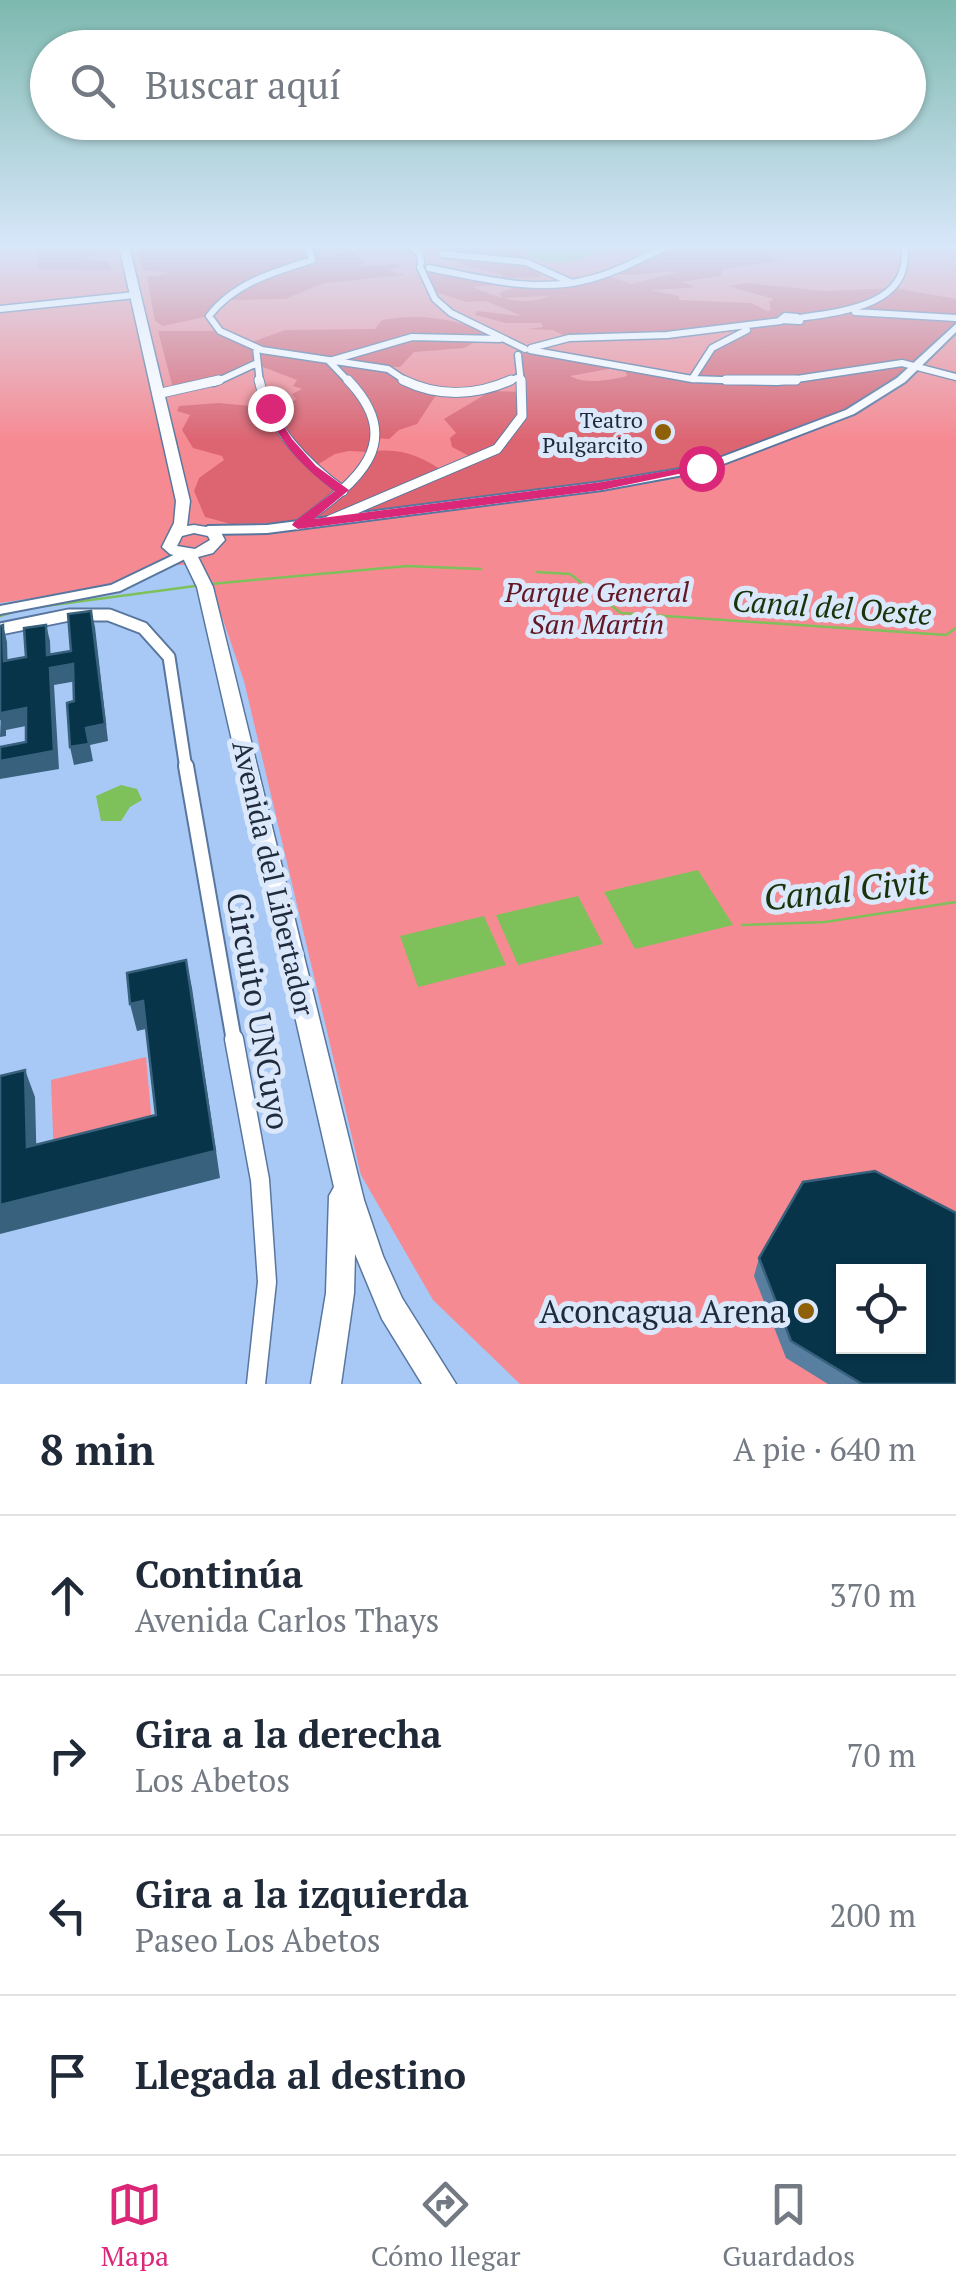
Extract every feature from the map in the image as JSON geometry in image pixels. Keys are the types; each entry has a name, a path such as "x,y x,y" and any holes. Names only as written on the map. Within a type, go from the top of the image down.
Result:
{"main road":[{"path":"139,311 183,501 210,538"},
{"path":"183,501 172,550 186,554 210,538"},
{"path":"172,538 210,538"},
{"name":"Avenida del Libertador","path":"205,587 210,538"},
{"name":"Avenida del Libertador","path":"186,554 205,587 342,1170 366,1256 405,1336 441,1384"},
{"name":"Avenida del Libertador","path":"326,1384 340,1293 342,1170"}],"street":[{"path":"213,311 213,326 225,336 256,348 388,370 408,386 438,392 475,392 519,377"},
{"path":"447,311 524,350 692,379 777,382 917,365 956,377"},
{"path":"836,314 844,311"},
{"path":"524,350 570,338 668,335 782,321 796,323 798,318 836,314 893,311 956,318"},
{"path":"692,379 712,348 760,324"},
{"path":"210,538 602,486 720,464 850,412 917,365 956,327"},
{"path":"329,361 412,337 500,339"},
{"path":"256,348 255,364 270,408 287,441 311,468 343,490"},
{"path":"330,520 497,450 518,430 526,405 519,377 524,350"},
{"path":"298,525 343,490 376,438 372,410 329,361"},
{"path":"158,394 211,384 255,364"},
{"path":"148,572 172,538"},
{"path":"0,610 101,593 186,554"},
{"name":"Circuito UNCuyo","path":"0,629 69,615 109,615 143,628 170,657 202,863 260,1180 268,1282 256,1384"}],"green space":[{"name":"Parque General San Martín","path":"0,311 956,311 956,1384 520,1384 433,1300 361,1175 244,681 209,579 197,565 165,565 112,586 0,603"},
{"path":"146,1057 153,1135 54,1159 51,1080"}],"shaded area":[{"path":"153,311 214,311 209,316 163,326 155,321"},
{"path":"477,311 522,316 509,311 956,311 956,327 900,380 849,412 791,438 700,467 672,474 301,522 231,524 205,517 194,491 199,478 224,460 222,456 193,448 182,430 190,415 177,411 179,406 219,403 282,409 296,399 292,394 302,389 293,386 297,380 255,364 237,374 174,392 158,331 219,331 246,344 285,330 375,329 382,320 428,317 471,327 500,339 483,338 464,348 414,352 400,367 384,367 399,381 438,392 417,424 399,430 389,439 376,438 370,452 410,454 446,473 475,459 452,447 450,438 456,433 444,419 491,391 523,392 518,355 529,351 614,368 570,376 583,380 627,376 625,370 692,379 705,356 755,326 569,338 553,330 527,329 543,327 541,323 506,323 475,315","holes":["367,452 343,490 312,468 335,454"]},
{"path":"121,785 137,789 142,800 130,807 121,821 101,821 96,796"},
{"path":"698,870 733,925 635,949 604,892"},
{"path":"578,896 603,944 518,965 496,915"},
{"path":"484,916 506,965 418,987 400,936"}],"building":[{"path":"91,611 105,724 86,728 89,744 70,747 67,703 74,701 73,664 50,668 54,751 0,761 0,747 26,742 26,708 1,713 0,719 0,626 3,625 4,661 26,657 24,628 46,625 47,655 71,651 68,614"},
{"path":"186,960 215,1151 0,1205 0,1076 25,1070 27,1147 156,1115 143,1001 130,1004 127,973"},
{"name":"Aconcagua Arena","path":"875,1171 956,1213 956,1384 862,1384 791,1341 759,1258 803,1182"}],"waterway":[{"name":"Canal del Oeste","path":"211,584 407,566 481,569"},
{"name":"Canal del Oeste","path":"537,572 570,574 621,613 946,635 956,628"},
{"name":"Canal del Oeste","path":"23,609 195,586"},
{"name":"Canal del Oeste","path":"0,616 16,611"},
{"name":"Canal Civit","path":"742,925 825,922 956,902"}],"place":[{"name":"Teatro Pulgarcito","path":"663,432"},
{"name":"Aconcagua Arena","path":"806,1311"}],"route":[{"path":"270,408 287,441 311,468 343,490 298,525 602,486 701,468"}]}
